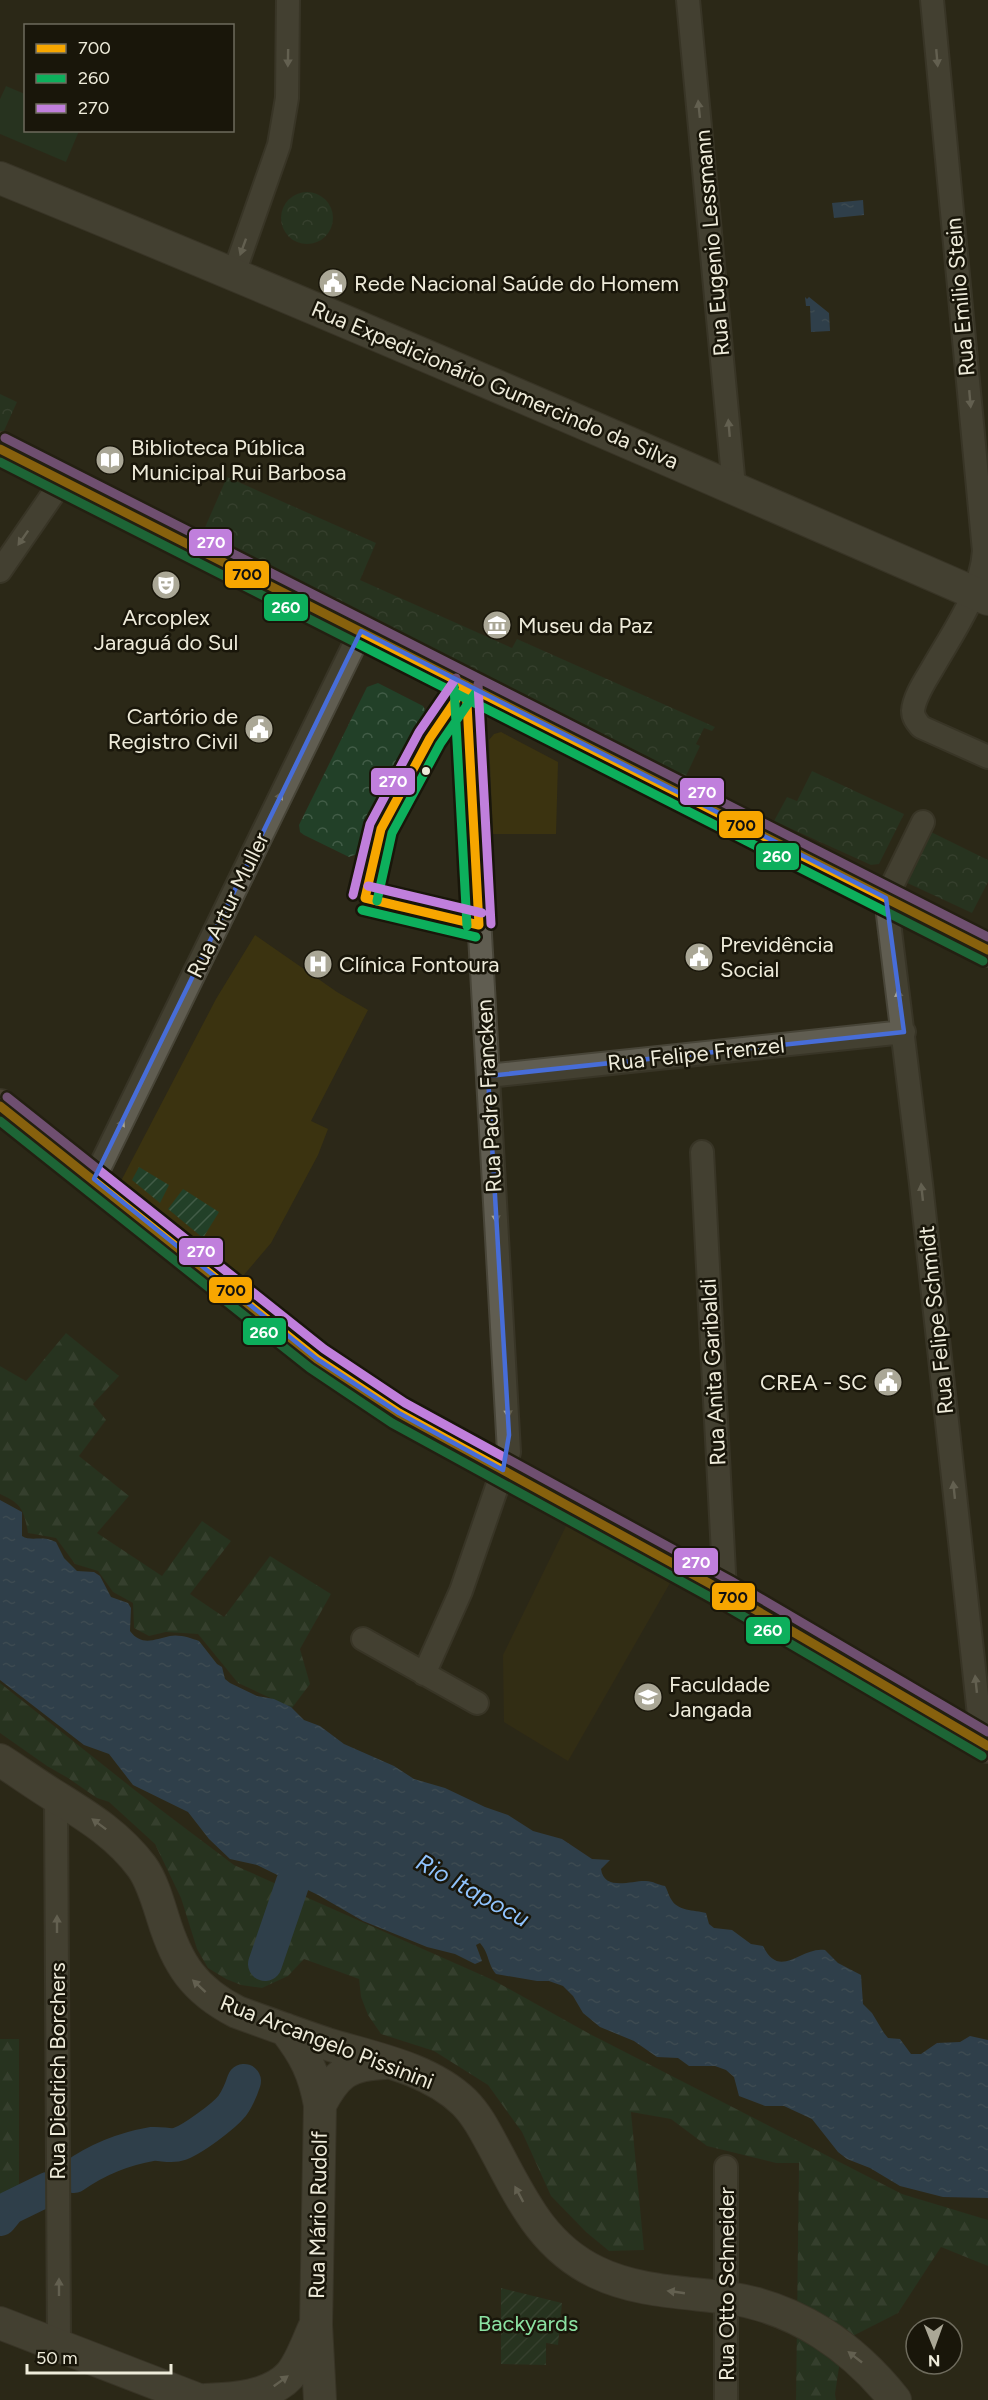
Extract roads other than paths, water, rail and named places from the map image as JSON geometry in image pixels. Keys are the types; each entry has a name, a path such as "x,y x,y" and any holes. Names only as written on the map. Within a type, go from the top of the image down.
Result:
{"highway":[{"path":"0,449 988,950"},
{"path":"0,1106 317,1359 399,1413 725,1592 985,1744"}],"main road":[{"name":"Rua Expedicionário Gumercindo da Silva","path":"0,178 234,273 734,487 981,596"},
{"name":"Rua Arcangelo Pissinini","path":"0,1760 110,1832 144,1870 173,1948 193,1982 214,2000 237,2012 424,2076 467,2105 482,2126 530,2214 550,2238 571,2256 593,2271 639,2287 727,2298 760,2304 782,2312 816,2328 860,2361 895,2400"},
{"name":"Rua Mário Rudolf","path":"285,2029 313,2071 320,2105 316,2325 320,2400"},
{"name":"Rua Mário Rudolf","path":"320,2105 339,2075 363,2064 388,2063"},
{"path":"0,2323 59,2346 162,2393 199,2400"},
{"name":"Rua Mário Rudolf","path":"205,2400 242,2397 277,2386 291,2374 316,2325"}],"street":[{"path":"234,273 279,145 287,98 288,0"},
{"name":"Rua Eugenio Lessmann","path":"688,0 734,487"},
{"name":"Rua Emilio Stein","path":"932,0 984,551 981,596 920,690 913,710 914,719 921,727 988,757"},
{"path":"0,571 62,481"},
{"name":"Rua Artur Muller","path":"94,1179 361,631"},
{"name":"Rua Padre Francken","path":"424,1674 461,1591 509,1452 466,685"},
{"path":"886,898 923,822"},
{"name":"Rua Felipe Schmidt","path":"886,898 904,1032 985,1744"},
{"name":"Rua Felipe Frenzel","path":"488,1076 904,1032"},
{"name":"Rua Anita Garibaldi","path":"702,1152 725,1592"},
{"path":"363,1640 477,1703"},
{"name":"Rua Diedrich Borchers","path":"56,1797 59,2346"},
{"name":"Rua Otto Schneider","path":"726,2167 726,2400"}],"water":[{"path":"863,200 864,215 834,218 832,203"},
{"path":"805,297 807,299 809,297 829,313 830,331 811,332 810,306 806,306"},
{"name":"Rio Itapocu","path":"0,1500 22,1512 22,1536 56,1542 64,1558 77,1571 94,1572 100,1576 111,1597 128,1603 131,1608 130,1631 139,1639 149,1641 177,1636 199,1641 222,1667 225,1679 230,1683 257,1696 274,1699 291,1707 304,1720 320,1726 344,1744 394,1766 414,1779 445,1788 508,1815 533,1831 562,1839 592,1859 610,1860 601,1869 603,1876 613,1883 649,1881 665,1886 677,1906 706,1913 709,1924 714,1928 732,1930 751,1944 763,1946 776,1961 784,1962 816,1950 825,1950 838,1963 861,1975 863,2004 872,2013 888,2038 900,2039 911,2054 921,2054 937,2043 960,2042 970,2036 988,2040 988,2198 943,2197 900,2186 870,2168 847,2159 838,2152 812,2119 784,2106 765,2106 739,2096 734,2077 726,2070 715,2066 689,2066 678,2058 657,2057 634,2041 600,2027 583,2013 573,1996 563,1986 549,1981 496,1974 480,1943 476,1945 482,1961 475,1964 455,1954 427,1947 363,1921 318,1895 257,1865 230,1859 209,1839 188,1812 133,1785 109,1754 84,1745 0,1680"}],"waterway":[{"path":"265,1964 293,1882"},
{"path":"74,2176 121,2152 152,2144 176,2145 185,2142 232,2106 244,2081"},
{"path":"0,2219 9,2208 48,2189"}],"place":[{"name":"Rede Nacional Saúde do Homem","path":"333,283"},
{"name":"Biblioteca Pública Municipal Rui Barbosa","path":"110,460"},
{"name":"Arcoplex Jaraguá do Sul","path":"166,585"},
{"name":"Museu da Paz","path":"497,625"},
{"name":"Cartório de Registro Civil","path":"259,729"},
{"name":"Previdência Social","path":"699,957"},
{"name":"Clínica Fontoura","path":"318,964"},
{"name":"CREA - SC","path":"888,1382"},
{"name":"Faculdade Jangada","path":"648,1697"}],"park label":[{"name":"Backyards","path":"528,2323"}]}
